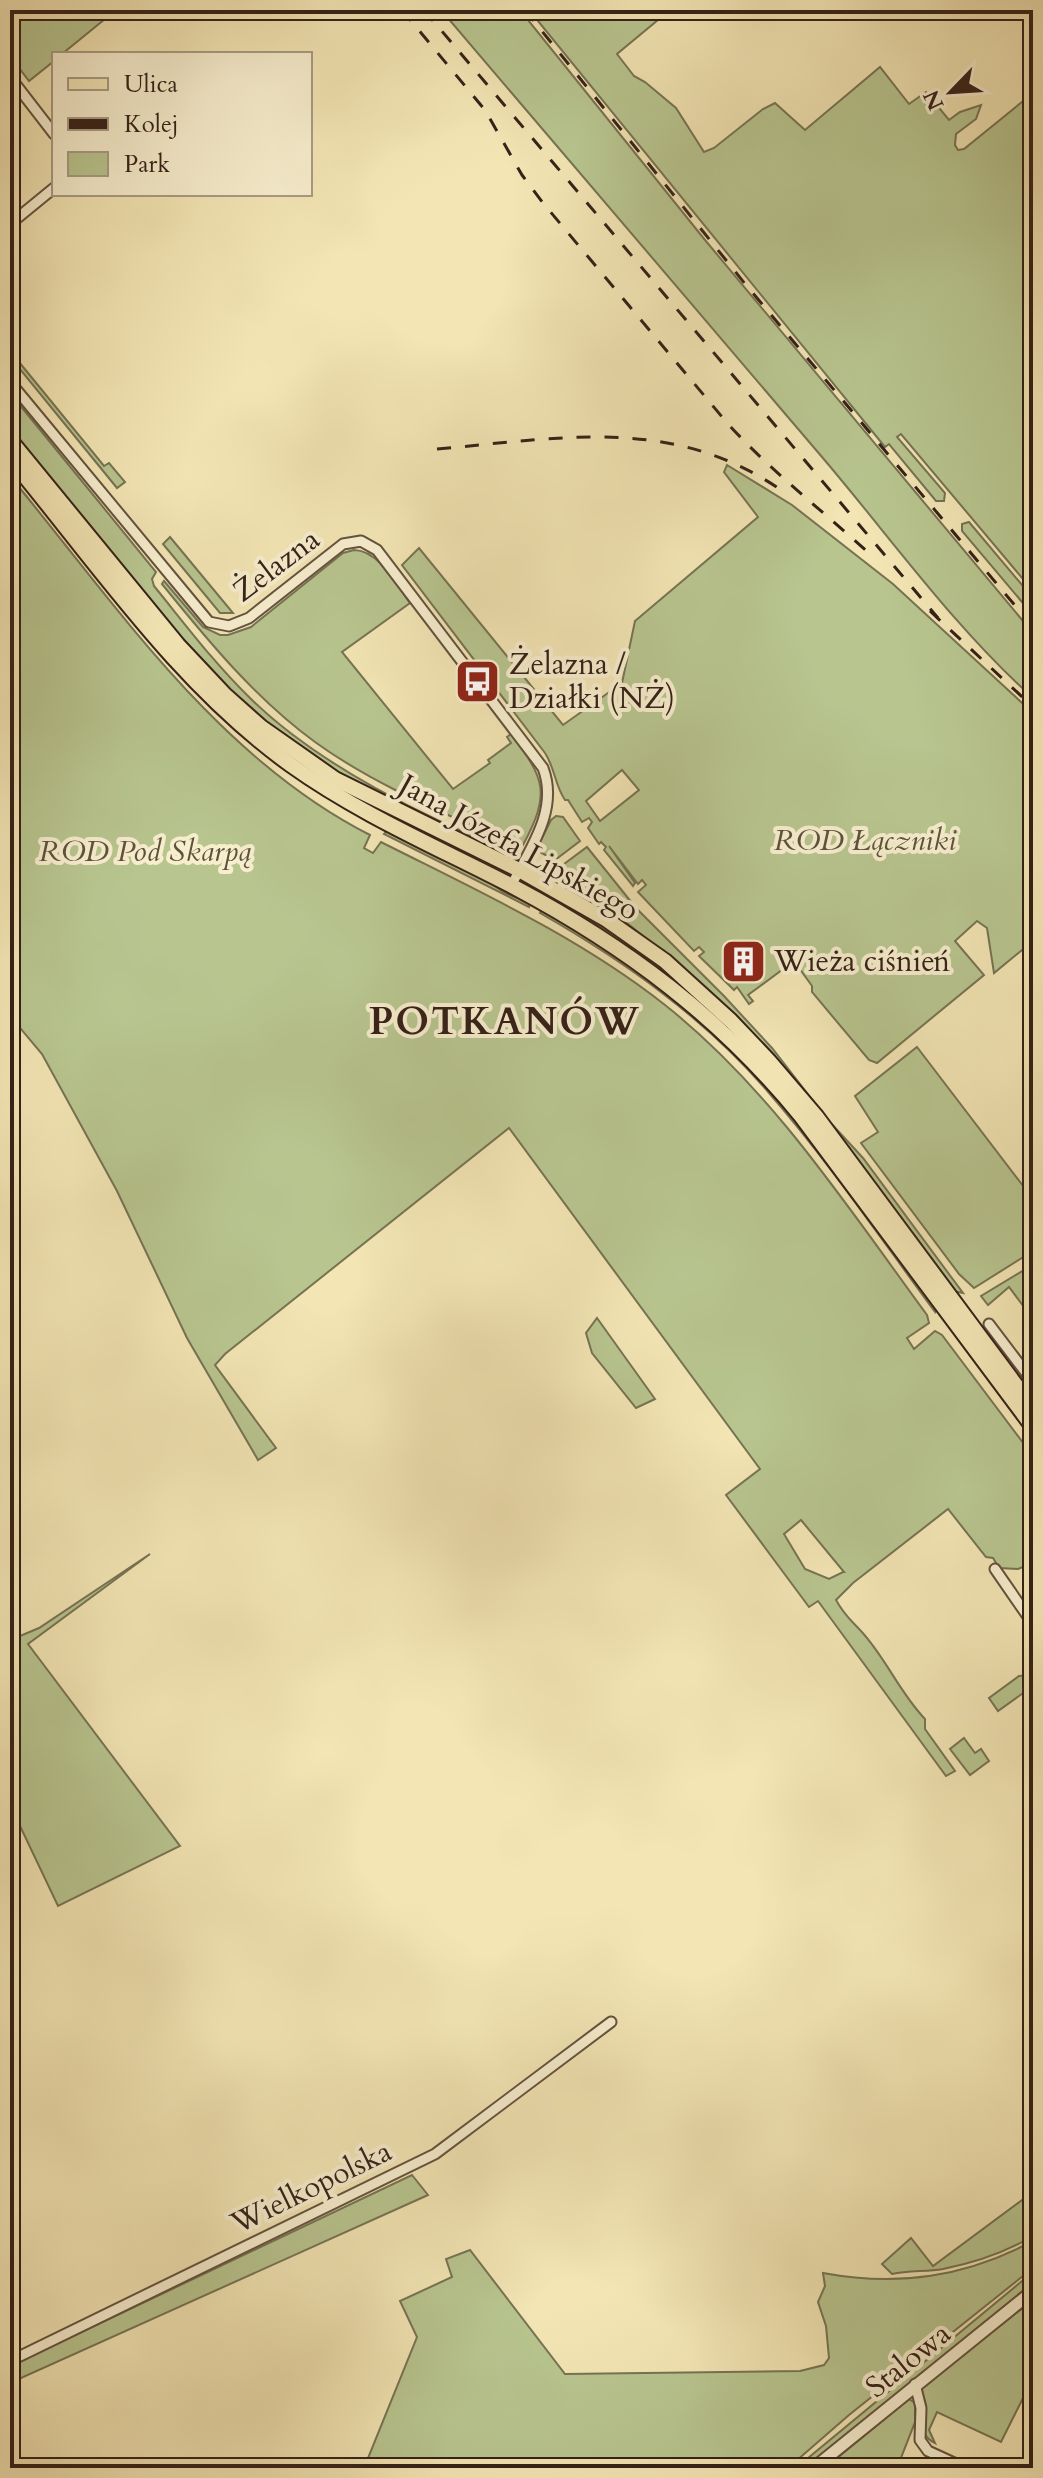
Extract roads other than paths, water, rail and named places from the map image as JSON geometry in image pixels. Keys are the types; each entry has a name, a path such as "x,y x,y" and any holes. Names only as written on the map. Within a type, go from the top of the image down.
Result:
{"main road":[{"name":"Jana Józefa Lipskiego","path":"10,440 178,645 214,684 261,727 335,779 519,870 587,908 649,948 672,967 756,1047 824,1126 1033,1408"},
{"name":"Jana Józefa Lipskiego","path":"10,458 166,649 243,727 353,806 511,886 592,932 685,998 745,1053 801,1116 1033,1427"}],"street":[{"path":"10,77 52,131"},
{"path":"10,224 52,190"},
{"name":"Żelazna","path":"10,382 191,604 214,624 234,625 249,618 343,544 361,541 377,550 543,768 548,787 546,813 511,886"},
{"path":"989,1324 1033,1382"},
{"path":"995,1569 1033,1624"},
{"name":"Wielkopolska","path":"10,2361 435,2154 611,2022"},
{"name":"Stalowa","path":"814,2468 1033,2291"},
{"path":"915,2384 921,2408 920,2440 928,2451 965,2468"}],"railway":[{"path":"402,10 485,110 522,175 543,203 728,424 780,475 871,555"},
{"path":"424,10 938,618"},
{"path":"525,10 746,285 1033,627"},
{"path":"437,449 575,437 662,442 704,452 746,469 788,495"},
{"path":"930,611 1033,707"}],"place":[{"name":"Żelazna / Działki (NŻ)","path":"478,681"},
{"name":"Wieża ciśnień","path":"743,961"}],"district":[{"name":"POTKANÓW","path":"505,1021"}],"park label":[{"name":"ROD Łączniki","path":"865,840"},
{"name":"ROD Pod Skarpą","path":"145,851"}]}
